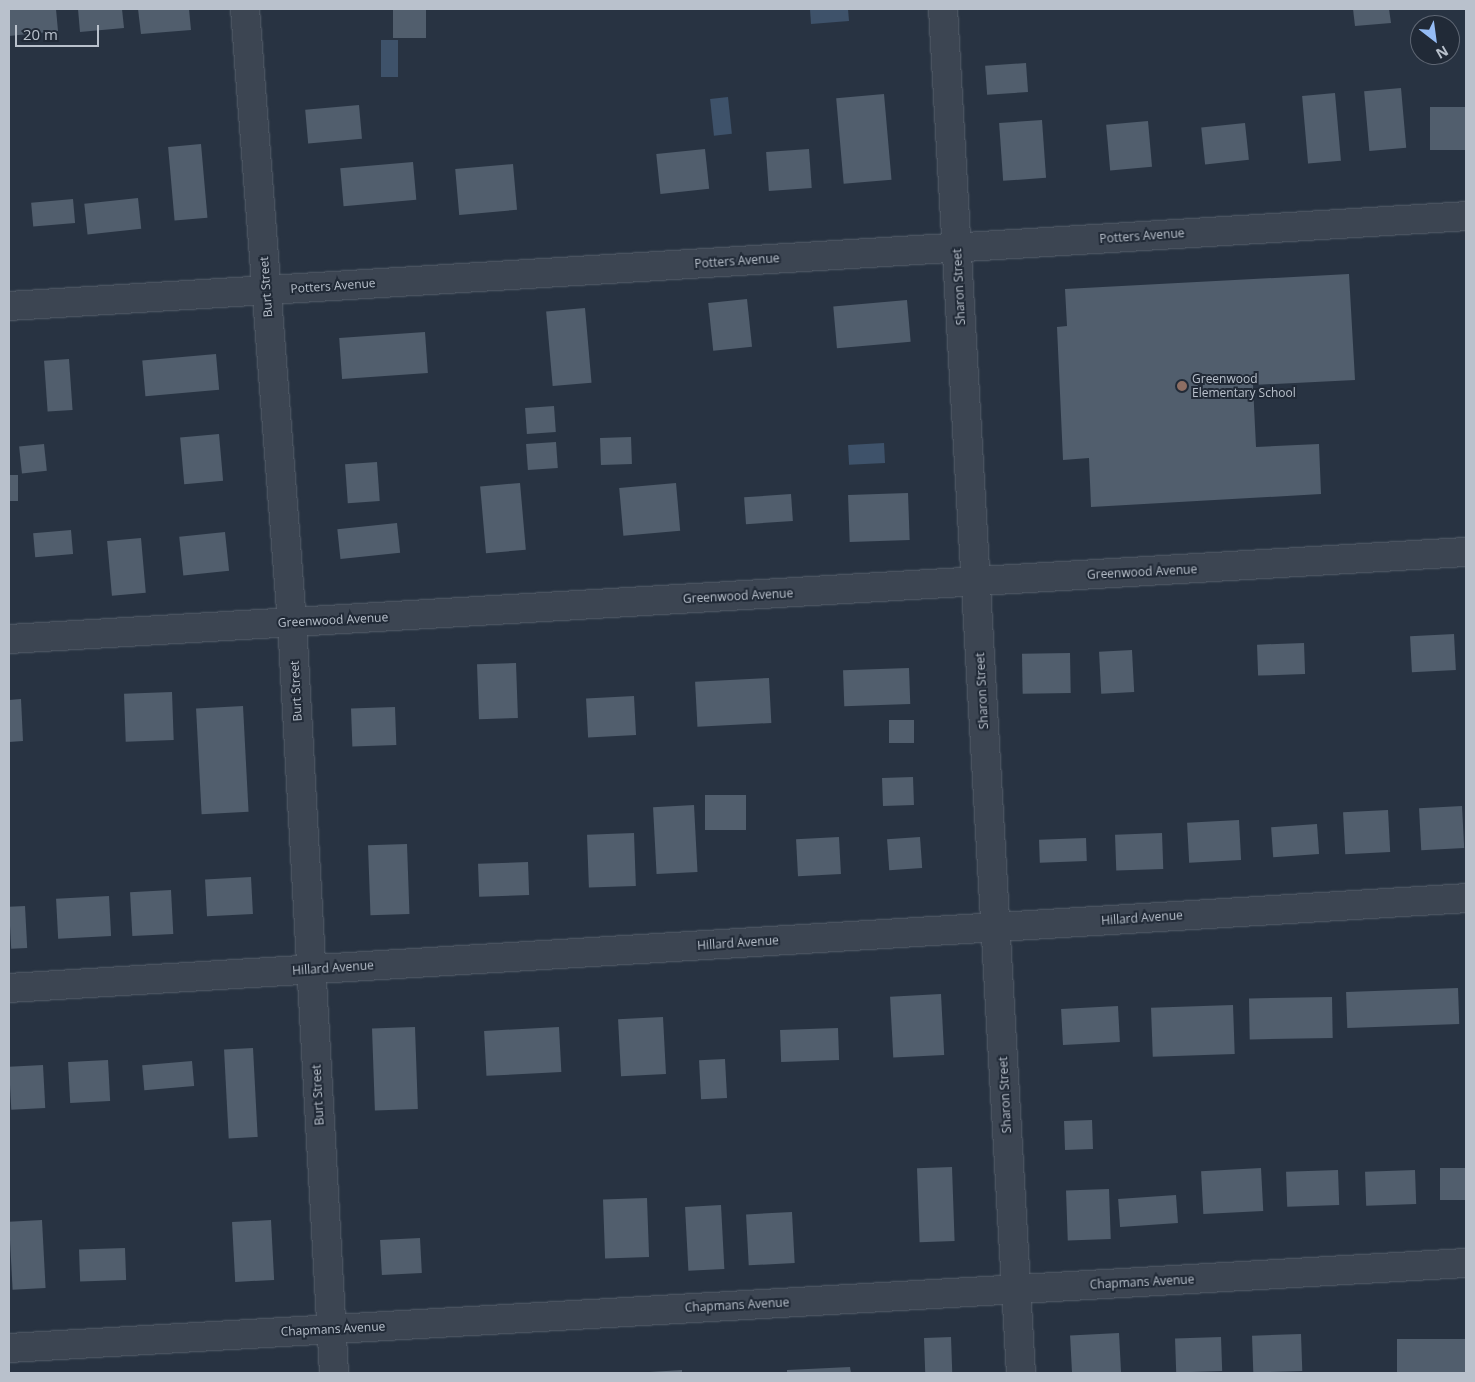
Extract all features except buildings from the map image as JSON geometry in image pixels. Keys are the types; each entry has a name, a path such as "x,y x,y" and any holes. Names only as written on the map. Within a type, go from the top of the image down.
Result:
{"street":[{"name":"Burt Street","path":"245,9 292,622 334,1373"},
{"name":"Sharon Street","path":"943,9 1021,1373"},
{"name":"Potters Avenue","path":"9,306 1466,216"},
{"name":"Greenwood Avenue","path":"9,639 1466,552"},
{"name":"Hillard Avenue","path":"9,988 1466,898"},
{"name":"Chapmans Avenue","path":"9,1348 1466,1263"}],"water":[{"path":"810,9 848,9 849,21 811,24"},
{"path":"381,40 398,40 398,77 381,77"},
{"path":"728,97 732,134 714,136 710,99"},
{"path":"884,443 885,463 849,465 848,445"}],"place":[{"name":"Greenwood Elementary School","path":"1182,386"}]}
